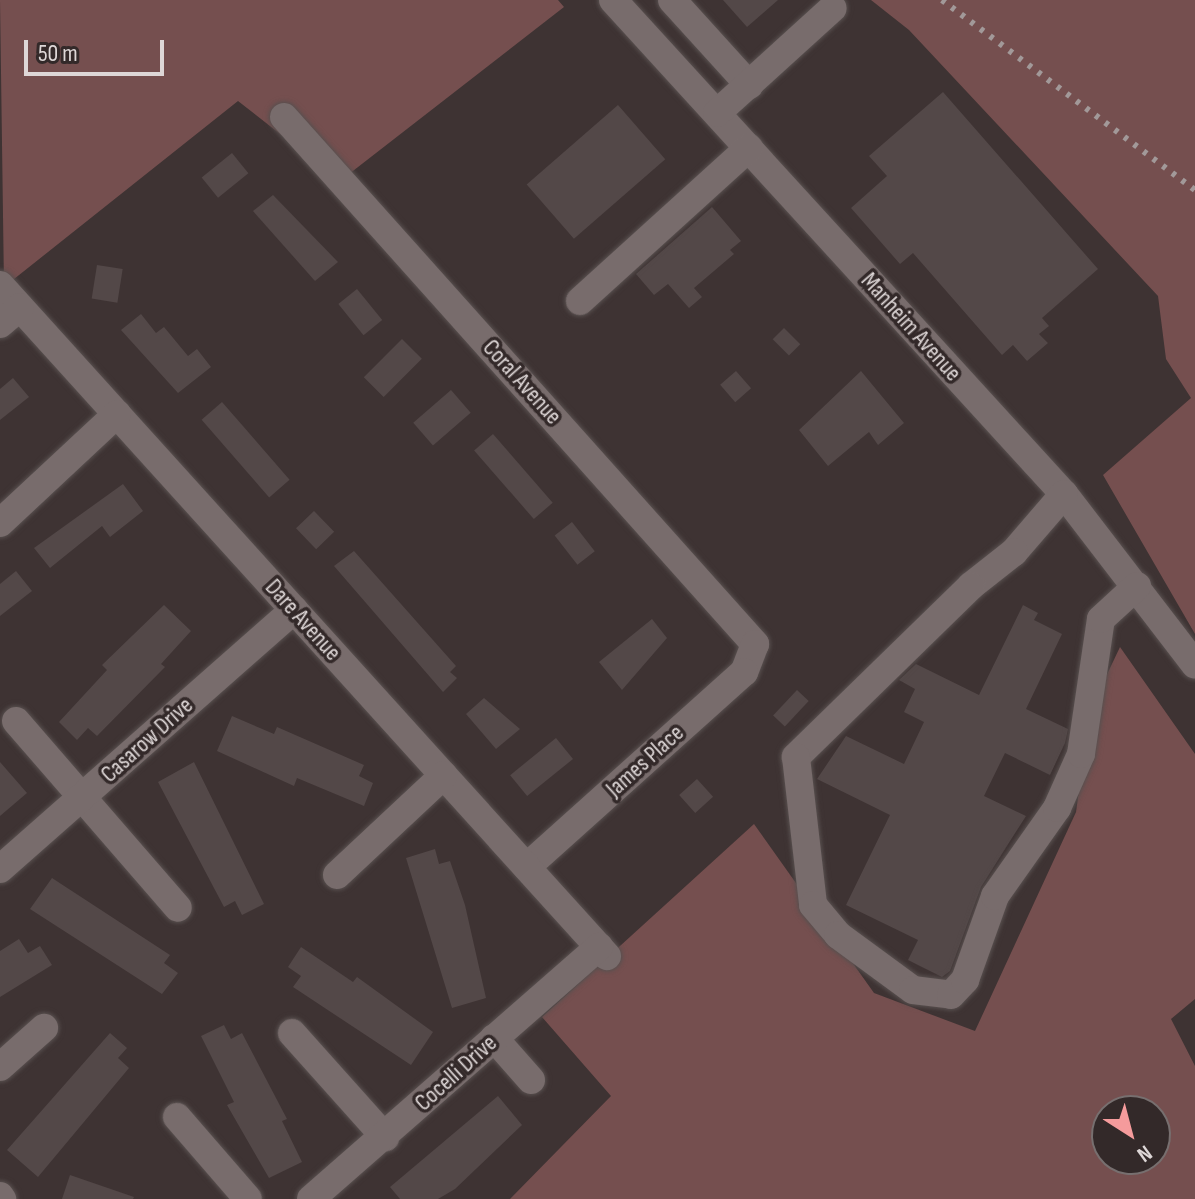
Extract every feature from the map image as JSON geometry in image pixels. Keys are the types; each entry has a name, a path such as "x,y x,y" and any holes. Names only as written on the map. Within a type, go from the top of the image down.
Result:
{"street":[{"path":"672,0 749,85"},
{"name":"Manheim Avenue","path":"615,1 1064,494 1195,665"},
{"path":"717,113 833,8"},
{"name":"Coral Avenue","path":"284,117 730,610 756,649"},
{"path":"580,301 749,148"},
{"name":"Dare Avenue","path":"0,285 10,315 117,414 603,952"},
{"path":"0,523 117,414"},
{"path":"1064,494 1014,552 971,586 796,757 813,905 838,935 913,990 951,995 965,980 995,896 1057,808 1081,754 1101,619 1137,586"},
{"name":"Casarow Drive","path":"0,869 294,610"},
{"name":"James Place","path":"527,867 744,672 756,649"},
{"path":"16,721 178,908"},
{"path":"337,875 444,775"},
{"name":"Cocelli Drive","path":"323,1195 494,1038 603,952"},
{"path":"0,1067 44,1028"},
{"path":"292,1033 385,1137"},
{"path":"494,1038 531,1080"},
{"path":"177,1117 248,1199"}],"shaded area":[{"path":"0,0 558,0 564,7 340,181 238,101 4,287"},
{"path":"871,0 1195,0 1195,634 1103,475 1191,398 1166,359 1158,296 909,30"},
{"path":"1120,647 1195,754 1195,999 1171,1019 1195,1066 1195,1199 510,1199 611,1096 542,1017 754,824 874,993 975,1031 1076,812 1090,710"}],"building":[{"path":"723,0 778,0 747,27"},
{"path":"943,92 1098,269 1042,318 1049,326 1039,334 1048,343 1027,361 1013,345 1002,355 913,253 900,264 851,208 887,176 869,156"},
{"path":"618,105 665,159 574,239 527,184"},
{"path":"232,153 248,173 218,198 202,178"},
{"path":"273,195 338,262 315,281 253,211"},
{"path":"712,207 741,241 730,250 734,254 694,288 702,297 689,308 668,284 654,295 636,274"},
{"path":"97,265 123,269 117,303 92,299"},
{"path":"357,289 382,320 364,335 338,304"},
{"path":"141,314 156,333 164,327 188,356 197,349 211,367 178,393 121,330"},
{"path":"784,328 800,344 789,356 773,339"},
{"path":"402,339 422,359 384,397 364,377"},
{"path":"736,371 751,388 735,402 720,385"},
{"path":"861,371 904,423 878,445 869,432 828,466 799,430"},
{"path":"13,378 29,397 0,420 0,389"},
{"path":"451,390 471,413 433,445 413,423"},
{"path":"222,402 290,480 269,497 202,420"},
{"path":"493,434 553,503 534,519 474,450"},
{"path":"123,484 143,511 110,537 102,526 50,568 34,548"},
{"path":"314,511 334,532 316,549 296,528"},
{"path":"572,522 595,551 577,565 555,536"},
{"path":"354,551 456,666 450,672 457,678 443,692 334,566"},
{"path":"16,571 32,591 0,616 0,584"},
{"path":"164,605 191,631 161,664 165,667 97,736 88,728 77,740 59,722 107,670 102,665"},
{"path":"1023,605 1038,613 1034,620 1062,634 1026,709 1068,729 1065,743 1050,775 1005,753 984,796 1026,816 981,887 950,971 942,977 908,960 918,940 846,905 890,815 817,779 846,736 904,764 924,722 904,712 915,689 899,680 916,664 979,695"},
{"path":"652,619 667,638 622,690 599,662"},
{"path":"797,690 809,701 785,727 773,716"},
{"path":"484,698 520,729 496,749 466,714"},
{"path":"232,716 274,734 277,727 364,765 359,776 373,783 364,806 297,778 294,786 217,751"},
{"path":"556,738 573,759 527,796 510,775"},
{"path":"0,762 27,793 0,816"},
{"path":"194,762 264,904 242,915 235,901 224,907 158,782"},
{"path":"697,779 713,797 695,813 679,795"},
{"path":"435,849 439,864 450,861 465,905 486,998 452,1008 406,858"},
{"path":"52,878 170,955 164,963 178,973 162,994 30,909"},
{"path":"19,939 28,953 40,946 52,965 0,997 0,951"},
{"path":"301,947 353,982 357,977 433,1032 411,1065 293,987 301,976 288,967"},
{"path":"224,1025 231,1039 242,1033 287,1119 282,1121 302,1162 269,1178 227,1105 234,1102 201,1036"},
{"path":"110,1033 127,1048 118,1058 129,1068 38,1177 7,1150"},
{"path":"498,1096 522,1125 455,1189 438,1199 400,1199 390,1187"},
{"path":"70,1175 134,1197 62,1199"}],"railway":[{"path":"942,0 1195,190"}]}
